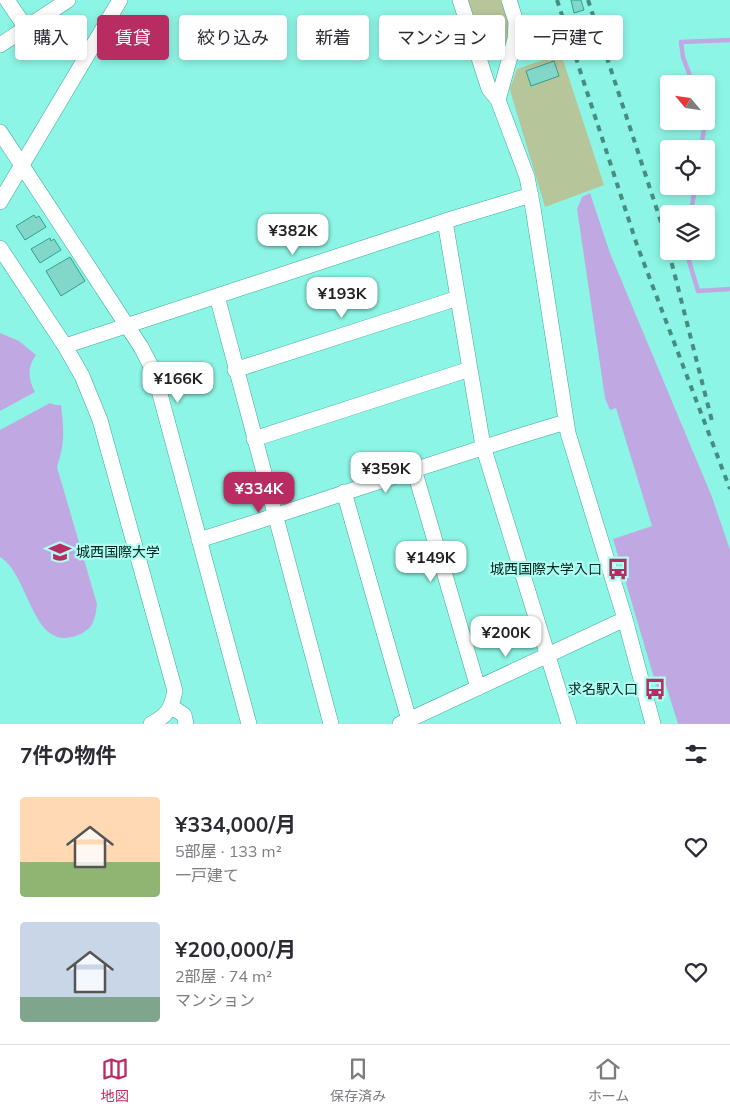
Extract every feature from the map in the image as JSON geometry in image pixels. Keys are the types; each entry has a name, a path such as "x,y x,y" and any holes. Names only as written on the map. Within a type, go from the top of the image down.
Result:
{"street":[{"path":"8,0 18,15"},
{"path":"46,15 68,0"},
{"path":"0,202 120,0"},
{"path":"460,0 489,88 498,100 527,177 566,422 625,619 653,724"},
{"path":"498,100 515,39 516,22 509,0"},
{"path":"0,45 15,35"},
{"path":"0,132 127,326 154,372 249,724"},
{"path":"65,346 531,195"},
{"path":"445,222 483,446 569,724"},
{"path":"0,248 65,346 82,376 100,420 175,691 172,707 162,718 151,724"},
{"path":"217,296 235,370 331,724"},
{"path":"235,370 458,298"},
{"path":"254,439 470,369"},
{"path":"199,540 275,517 483,446 566,422"},
{"path":"414,469 478,688"},
{"path":"344,492 405,722 625,619"},
{"path":"172,707 184,715 186,724"}],"green space":[{"path":"468,0 505,0 510,27 505,44 505,15 472,15"},
{"path":"543,60 563,60 604,185 545,207 510,89 517,69"}],"shaded area":[{"path":"590,193 610,253 712,497 730,550 730,724 678,724 666,685 657,688 613,539 652,526 616,408 610,410 605,398 577,209 582,197"},
{"path":"0,333 19,341 36,355 30,369 31,382 35,392 0,411"},
{"path":"50,403 61,405 63,436 57,467 97,604 91,626 82,633 71,637 58,637 47,631 31,607 9,565 0,557 0,430"}],"building":[{"path":"571,0 581,0 584,10 574,13"},
{"path":"554,61 559,76 531,86 526,71"},
{"path":"34,215 36,218 39,216 46,227 25,240 16,226"},
{"path":"50,238 51,241 54,239 61,250 40,263 31,249"},
{"path":"70,257 85,281 61,296 46,271"}],"waterway":[{"path":"690,75 683,57 681,42 730,40"},
{"path":"702,140 704,130"},
{"path":"692,205 694,195"},
{"path":"689,260 698,291 730,289"}],"railway":[{"path":"557,0 637,245 730,489"},
{"path":"588,0 662,225 713,425"}],"place":[{"name":"城西国際大学","path":"60,552"},
{"name":"城西国際大学入口","path":"618,569"},
{"name":"求名駅入口","path":"655,689"}]}
